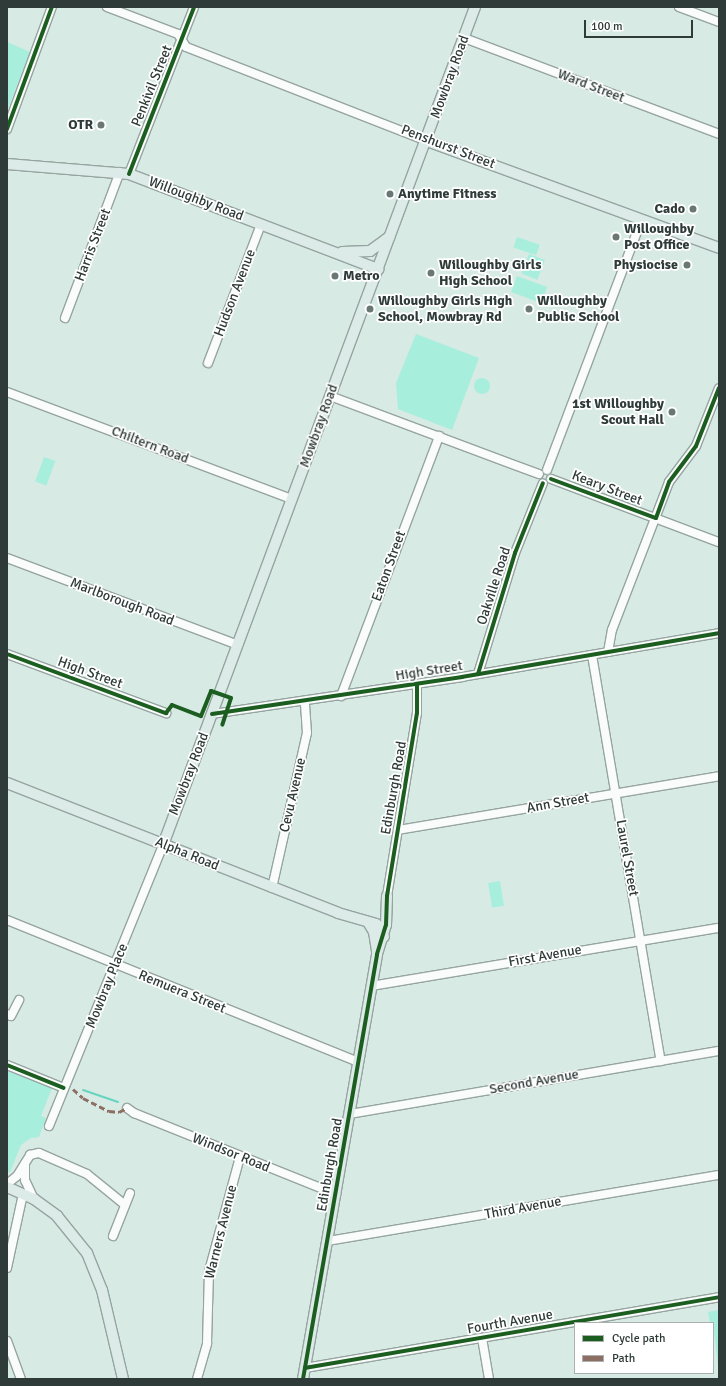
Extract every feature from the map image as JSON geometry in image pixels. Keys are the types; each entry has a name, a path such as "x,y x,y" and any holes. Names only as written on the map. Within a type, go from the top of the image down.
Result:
{"main road":[{"name":"Mowbray Road","path":"163,844 427,140 475,7"},
{"name":"Penshurst Street","path":"427,140 719,248"},
{"name":"Willoughby Road","path":"7,164 124,173 378,269"},
{"path":"336,253 370,251 382,244 391,234"},
{"name":"Alpha Road","path":"7,783 272,888 368,922 382,933"},
{"path":"377,950 374,932 368,922 378,919 383,910 387,896"},
{"path":"382,933 387,896"},
{"path":"382,933 383,910"},
{"name":"Edinburgh Road","path":"303,1379 350,1114 377,950 382,933"},
{"path":"7,1185 34,1199 66,1224 87,1253 102,1290 123,1379"}],"street":[{"path":"7,129 52,7"},
{"name":"Penshurst Street","path":"107,7 178,34 189,49 427,140"},
{"name":"Penkivil Street","path":"124,173 182,41 194,7"},
{"path":"679,7 719,22"},
{"name":"Ward Street","path":"464,38 719,134"},
{"name":"Harris Street","path":"65,318 124,173"},
{"path":"539,474 547,470 642,219"},
{"name":"Hudson Avenue","path":"208,363 261,224"},
{"path":"608,652 612,630 669,482 696,446 719,390"},
{"name":"Chiltern Road","path":"7,392 292,499"},
{"path":"330,396 539,474 543,483 551,479 547,470"},
{"name":"Eaton Street","path":"341,696 439,436"},
{"name":"Keary Street","path":"551,479 719,542"},
{"name":"Oakville Road","path":"478,674 515,553 543,483"},
{"name":"Marlborough Road","path":"7,558 238,645"},
{"name":"High Street","path":"212,714 305,702 719,633"},
{"name":"High Street","path":"7,654 166,713"},
{"name":"Laurel Street","path":"592,655 661,1061"},
{"name":"Edinburgh Road","path":"387,896 418,713 417,684"},
{"name":"Cevu Avenue","path":"272,888 307,733 305,702"},
{"name":"Ann Street","path":"398,830 719,776"},
{"name":"Mowbray Place","path":"49,1126 64,1088 69,1082 163,844"},
{"name":"Remuera Street","path":"7,920 117,963 124,969 358,1062"},
{"name":"First Avenue","path":"372,986 719,928"},
{"path":"7,1014 11,1016 18,1000"},
{"name":"Second Avenue","path":"350,1114 719,1051"},
{"path":"7,1065 64,1088"},
{"name":"Windsor Road","path":"127,1108 134,1113 240,1157 336,1194"},
{"path":"7,1185 17,1176 34,1153 66,1164 92,1176 125,1205"},
{"name":"Warners Avenue","path":"198,1379 207,1343 209,1271 240,1157"},
{"path":"25,1164 25,1180 34,1199"},
{"name":"Third Avenue","path":"328,1241 719,1176"},
{"path":"113,1236 130,1193"},
{"path":"7,1268 23,1194"},
{"name":"Fourth Avenue","path":"574,1322 719,1297"},
{"name":"Fourth Avenue","path":"305,1368 574,1322"},
{"path":"482,1338 489,1379"},
{"path":"7,1342 21,1379"}],"green space":[{"path":"7,42 30,52 7,111"},
{"path":"517,237 540,245 536,255 513,247"},
{"path":"529,254 545,260 537,280 521,274"},
{"path":"517,276 547,287 541,303 511,292"},
{"path":"416,334 479,358 452,430 398,409 396,383"},
{"path":"482,378 488,380 490,386 488,392 482,394 476,392 474,386 476,380"},
{"path":"44,457 55,461 46,486 35,481"},
{"path":"500,881 504,906 492,908 488,883"},
{"path":"7,1071 52,1088 41,1116 46,1118 39,1137 31,1138 21,1145 10,1172 7,1172"},
{"path":"719,1310 719,1373 714,1322 710,1322 708,1312"}],"waterway":[{"path":"83,1090 118,1102"}],"marked path":[{"path":"73,1089 83,1098 109,1111 119,1112 127,1108"}],"cycle path":[{"path":"7,129 52,7"},
{"path":"129,174 194,7"},
{"path":"551,479 656,518 669,482 696,446 719,388"},
{"path":"478,674 515,553 543,483"},
{"path":"212,714 462,677 719,633"},
{"path":"7,654 166,713 172,705 201,716 211,691 231,698 222,725"},
{"path":"303,1379 377,954 386,925 387,896 417,713 417,684"},
{"path":"7,1065 64,1088"},
{"path":"305,1368 719,1297"}],"place":[{"name":"OTR","path":"101,125"},
{"name":"Anytime Fitness","path":"390,194"},
{"name":"Cado","path":"693,209"},
{"name":"Willoughby Post Office","path":"616,237"},
{"name":"Physiocise","path":"687,265"},
{"name":"Willoughby Girls High School","path":"431,273"},
{"name":"Metro","path":"335,276"},
{"name":"Willoughby Girls High School, Mowbray Rd","path":"370,309"},
{"name":"Willoughby Public School","path":"529,309"},
{"name":"1st Willoughby Scout Hall","path":"672,412"}]}
